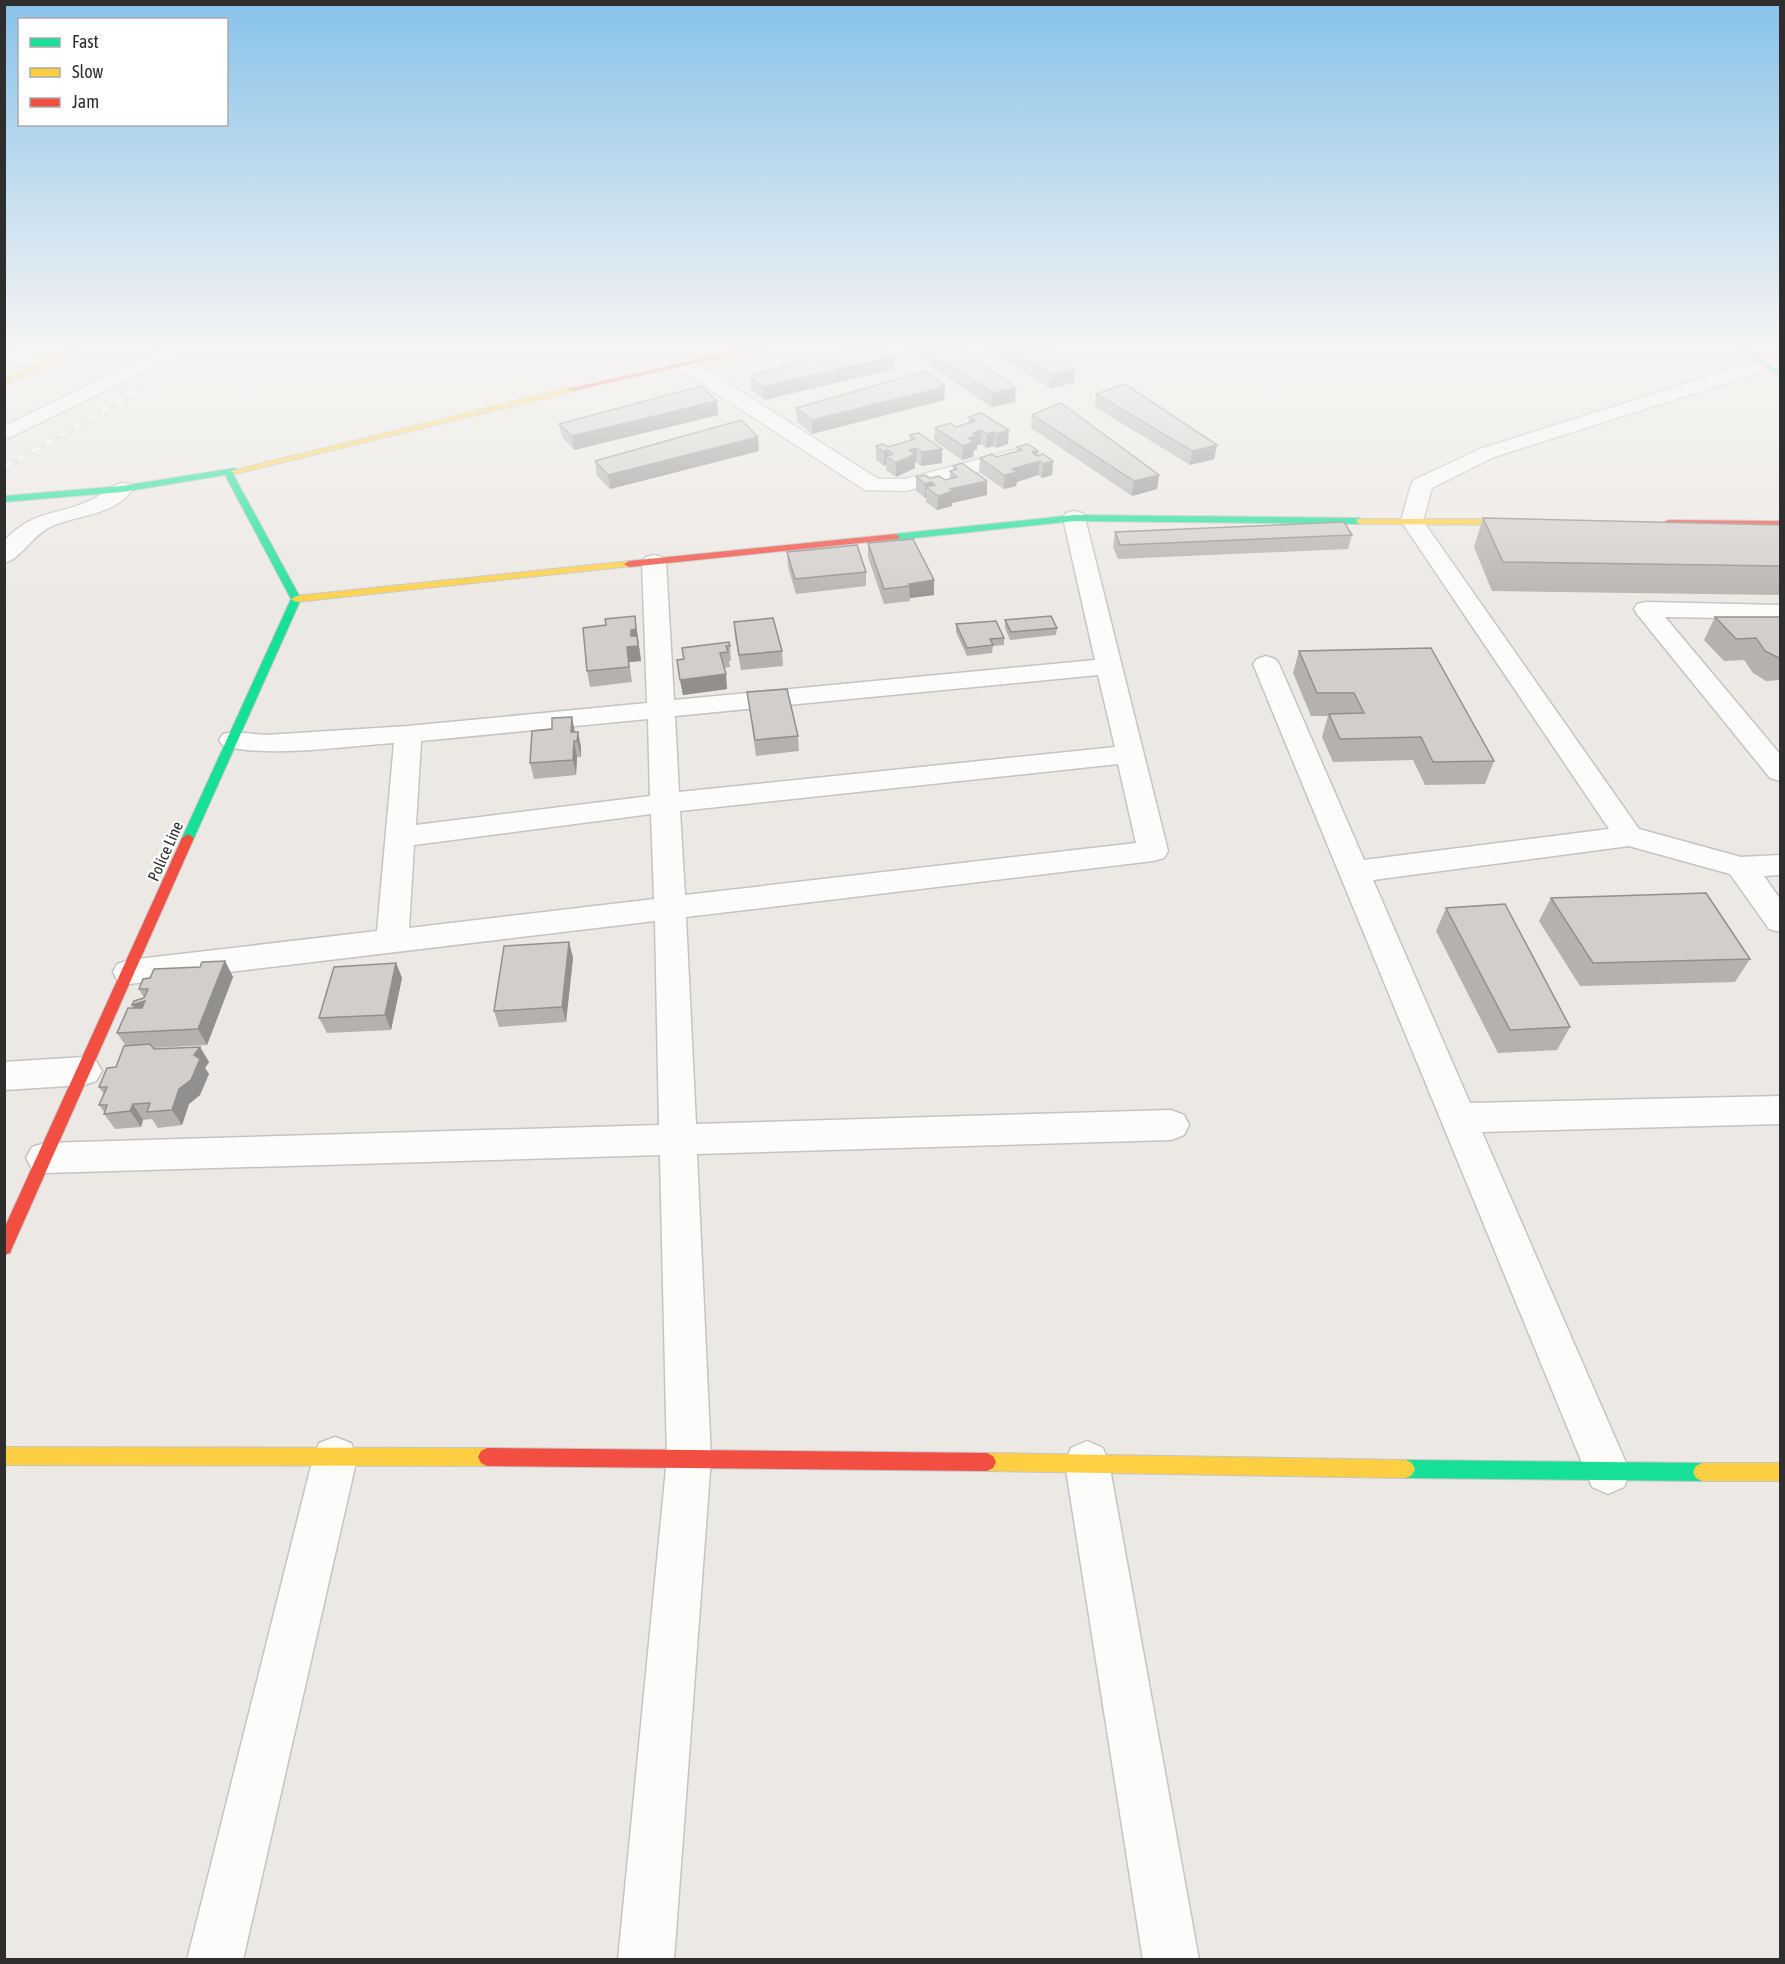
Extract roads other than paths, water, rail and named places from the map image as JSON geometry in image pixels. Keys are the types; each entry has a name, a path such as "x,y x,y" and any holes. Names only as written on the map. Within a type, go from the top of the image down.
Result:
{"street":[{"path":"4,499 122,489 228,473 381,436"},
{"path":"796,436 873,485 906,485 1014,456"},
{"path":"1412,521 1422,485 1487,453 1545,436"},
{"path":"228,473 296,599 1074,518 1543,522"},
{"path":"4,556 29,530 44,521 94,510 109,501 122,489"},
{"path":"129,972 1153,851 1074,518"},
{"path":"1412,521 1629,836"},
{"path":"1650,523 1780,524"},
{"path":"646,1959 689,1458 670,908 654,562"},
{"name":"Police Line","path":"4,1248 296,599"},
{"path":"1780,612 1646,609 1780,772"},
{"path":"1266,664 1608,1472"},
{"path":"233,740 266,742 408,734 1109,666"},
{"path":"392,940 408,734"},
{"path":"399,837 665,802 1130,754"},
{"path":"1354,872 1629,836 1741,867 1780,864"},
{"path":"1741,867 1780,921"},
{"path":"4,1077 84,1071"},
{"path":"1458,1118 1780,1110"},
{"path":"45,1158 1172,1125"},
{"path":"4,1456 689,1458 1608,1472 1780,1472"},
{"path":"215,1959 336,1458"},
{"path":"1087,1463 1172,1959"}],"railway":[{"path":"4,467 60,436"}]}
